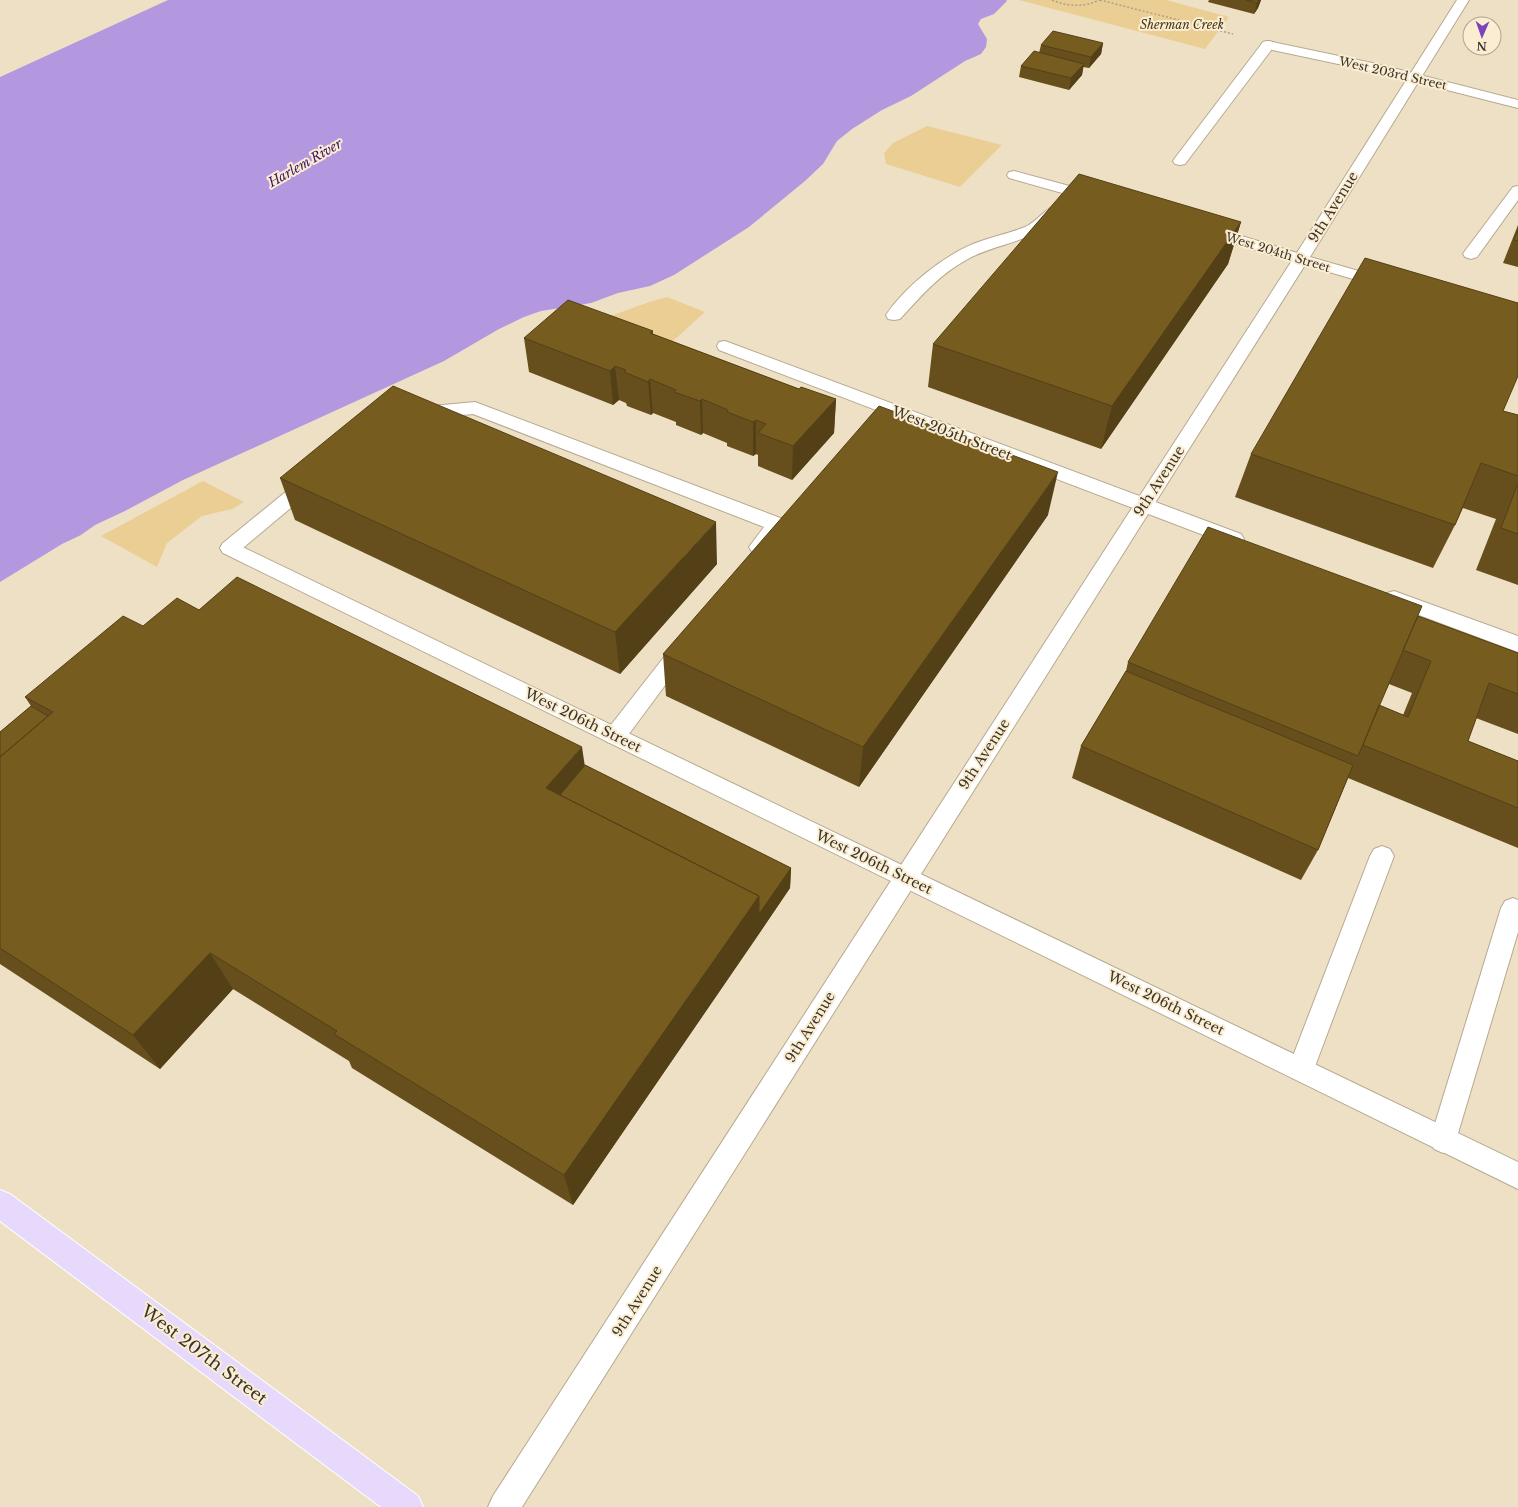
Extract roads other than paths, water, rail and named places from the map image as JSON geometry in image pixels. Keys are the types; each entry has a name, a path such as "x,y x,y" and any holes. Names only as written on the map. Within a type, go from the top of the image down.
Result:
{"main road":[{"name":"West 207th Street","path":"0,1204 407,1507"}],"street":[{"name":"9th Avenue","path":"504,1507 1301,259 1463,0"},
{"name":"West 203rd Street","path":"1180,161 1268,45 1414,77 1518,104"},
{"path":"1014,175 1111,202"},
{"path":"1471,254 1518,190"},
{"path":"894,315 930,277 951,262 970,251 996,241 1027,232 1041,225 1074,191"},
{"name":"West 204th Street","path":"1192,226 1398,288"},
{"name":"West 205th Street","path":"725,346 1143,506 1253,546"},
{"path":"407,418 421,412 475,408 776,524 748,562"},
{"name":"West 206th Street","path":"323,473 230,548 1518,1176"},
{"path":"1378,593 1518,644"},
{"path":"615,736 691,636"},
{"path":"1301,1069 1382,856"},
{"path":"1443,1140 1512,908"}],"water":[{"name":"Harlem River","path":"168,0 1007,1 994,14 981,19 978,24 987,39 986,47 981,54 965,61 911,96 882,110 852,129 837,141 823,164 805,181 749,227 674,275 650,286 618,293 591,303 541,311 524,317 499,329 444,361 183,480 95,525 81,535 62,544 0,582 0,77"}],"park label":[{"name":"Sherman Creek","path":"1182,24"}]}
